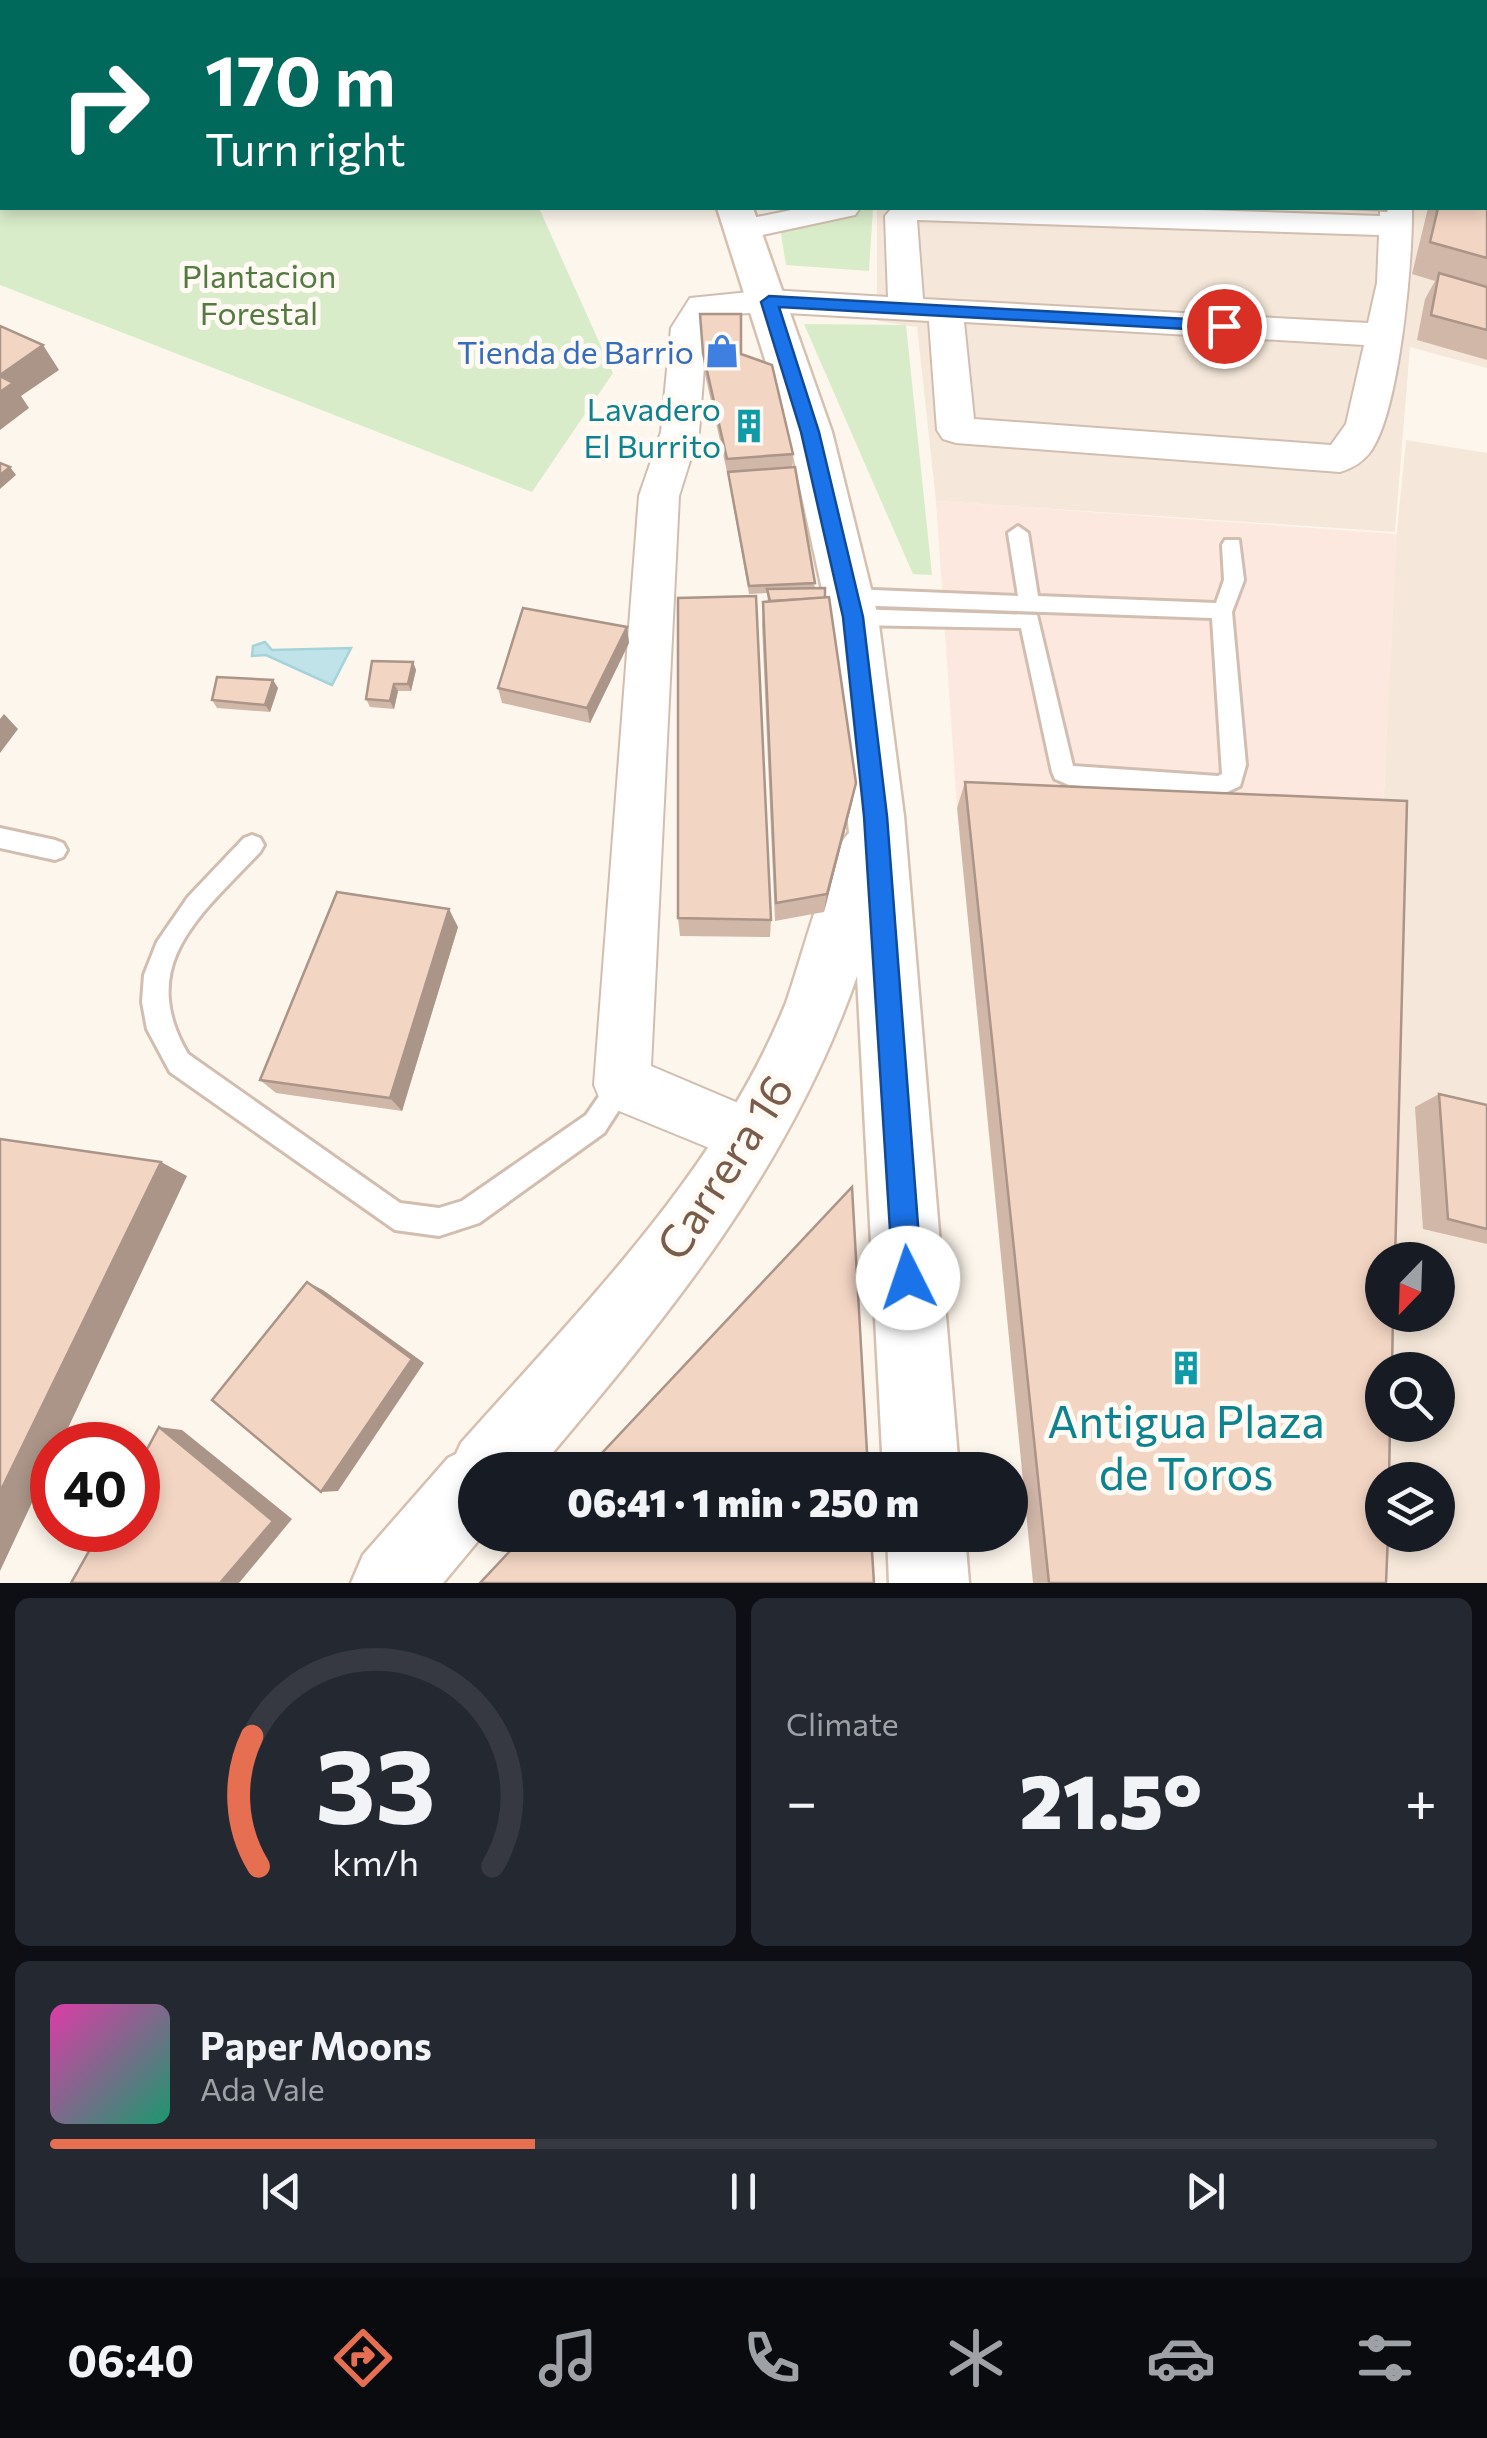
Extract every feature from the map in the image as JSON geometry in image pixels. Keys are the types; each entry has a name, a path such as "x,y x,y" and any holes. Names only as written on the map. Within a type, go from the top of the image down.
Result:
{"street":[{"path":"823,210 739,218 810,432 851,607 876,816 920,1452"},
{"path":"906,307 901,216 910,210"},
{"path":"946,310 956,430 1340,459 1356,444 1365,424 1394,283 1397,217 973,210"},
{"path":"1394,283 1432,294"},
{"path":"751,1137 622,1085 659,496 680,432 690,328 702,305 769,302 906,307 1384,335"},
{"name":"Carrera 16","path":"503,1452 644,1287 726,1178 751,1137 780,1086 828,976 876,816"},
{"path":"391,1583 458,1505"},
{"path":"927,1552 929,1583"}],"lane":[{"path":"1018,533 1030,603"},
{"path":"851,607 1030,620 1064,772 1077,778 1221,786 1232,779 1234,765 1222,611 1236,582 1232,546"},
{"path":"851,607 1030,603 1222,611"},
{"path":"0,838 54,850"},
{"path":"252,845 171,933 156,982 159,1027 180,1063 395,1216 439,1222 469,1213 595,1124 622,1085"}],"shaded area":[{"path":"877,210 1487,210 1487,368 1410,347 1395,532 936,501 917,327 877,321"},
{"path":"1406,440 1487,453 1487,1583 1352,1583 1365,1262 1365,1332 1455,1332 1455,1242 1366,1242 1393,570"},
{"path":"936,501 1397,534 1382,826 957,808"}],"green space":[{"name":"Plantacion Forestal","path":"0,210 540,210 613,373 532,492 0,285"},
{"path":"873,210 869,271 786,265 780,228"},
{"path":"804,324 906,325 932,575 913,574"}],"water":[{"path":"265,642 272,650 351,648 332,685 266,655 252,656 253,646"}],"building":[{"path":"1438,210 1487,210 1487,258 1430,242"},
{"path":"1439,273 1487,287 1487,330 1431,315"},
{"name":"Lavadero El Burrito","path":"700,314 741,314 741,354 772,365 793,454 727,459 703,353"},
{"path":"0,326 43,345 0,375"},
{"path":"0,376 13,383 0,392"},
{"path":"795,467 815,583 749,586 728,472"},
{"path":"825,588 825,598 770,601 767,589"},
{"path":"756,596 771,920 678,918 678,598"},
{"path":"829,597 856,783 827,894 776,903 763,602"},
{"path":"523,608 627,627 587,708 498,688"},
{"path":"372,661 413,662 408,684 394,684 390,701 366,699"},
{"path":"217,677 273,680 265,705 212,700"},
{"name":"Antigua Plaza de Toros","path":"965,782 1407,801 1395,1242 1365,1242 1365,1332 1393,1332 1392,1352 1365,1352 1365,1442 1390,1442 1389,1462 1365,1462 1365,1552 1387,1552 1386,1583 1049,1583"},
{"path":"337,892 449,909 390,1098 260,1080"},
{"path":"1439,1094 1487,1105 1487,1229 1448,1219"},
{"path":"0,1139 161,1162 34,1422 30,1422 30,1431 0,1492"},
{"path":"852,1187 867,1452 603,1452"},
{"path":"307,1282 412,1359 321,1492 212,1400"},
{"path":"160,1428 273,1521 220,1583 71,1583 89,1552 160,1552"},
{"path":"509,1552 872,1552 874,1583 480,1583"}],"place":[{"name":"Tienda de Barrio","path":"722,351"},
{"name":"Lavadero El Burrito","path":"749,426"},
{"name":"Antigua Plaza de Toros","path":"1186,1368"}],"route":[{"path":"908,1278 876,816 853,617 810,432 769,302 1224,326"}]}
